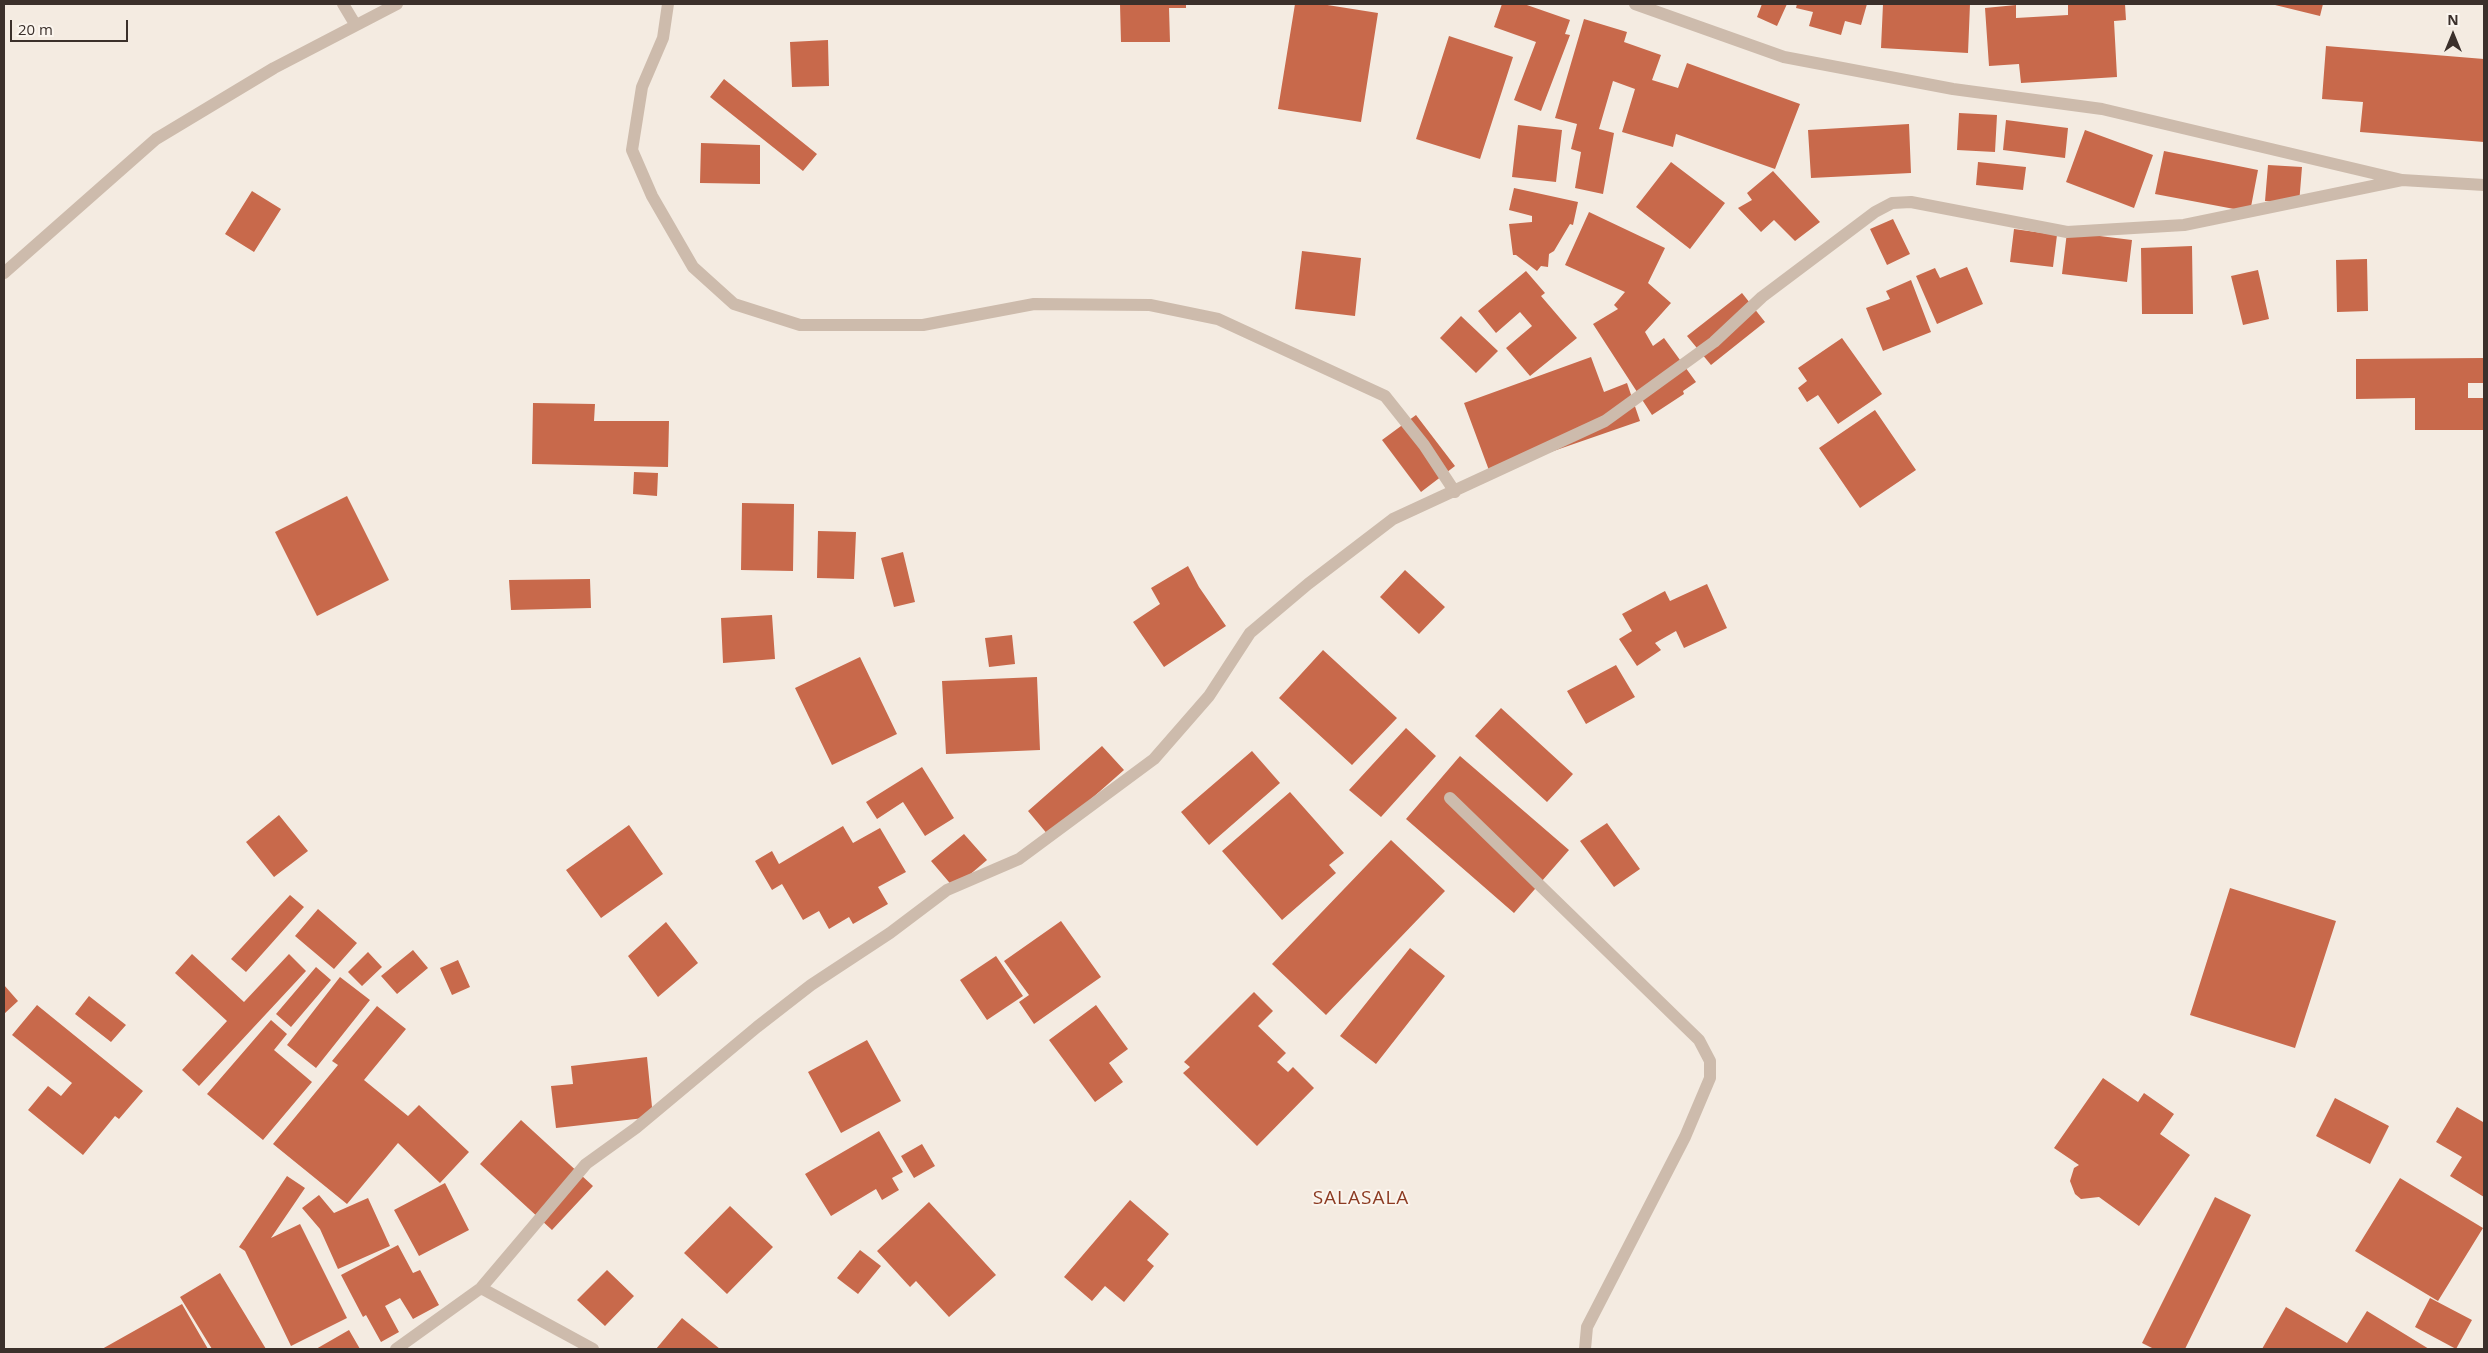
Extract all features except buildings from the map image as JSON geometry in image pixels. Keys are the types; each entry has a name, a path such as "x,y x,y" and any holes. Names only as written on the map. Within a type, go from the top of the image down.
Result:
{"street":[{"path":"343,4 355,24"},
{"path":"4,273 156,139 274,68 355,24 397,4"},
{"path":"668,4 663,38 642,86 632,150 652,196 693,267 734,304 800,325 923,325 1034,304 1150,305 1218,320 1385,396 1424,445 1454,492"},
{"path":"1635,4 1784,57 1953,88 2102,109 2402,180 2484,185"},
{"path":"396,1349 481,1288 586,1164 636,1128 757,1027 811,985 890,933 947,890 1019,859 1154,759 1209,696 1250,633 1308,584 1393,518 1454,492 1605,421 1714,342 1762,297 1875,212 1892,203 1911,202 2067,232 2184,225 2402,180"},
{"path":"1450,798 1699,1040 1710,1061 1710,1078 1685,1137 1587,1327 1585,1349"},
{"path":"481,1288 593,1349"}],"district":[{"name":"SALASALA","path":"1361,1199"}]}
